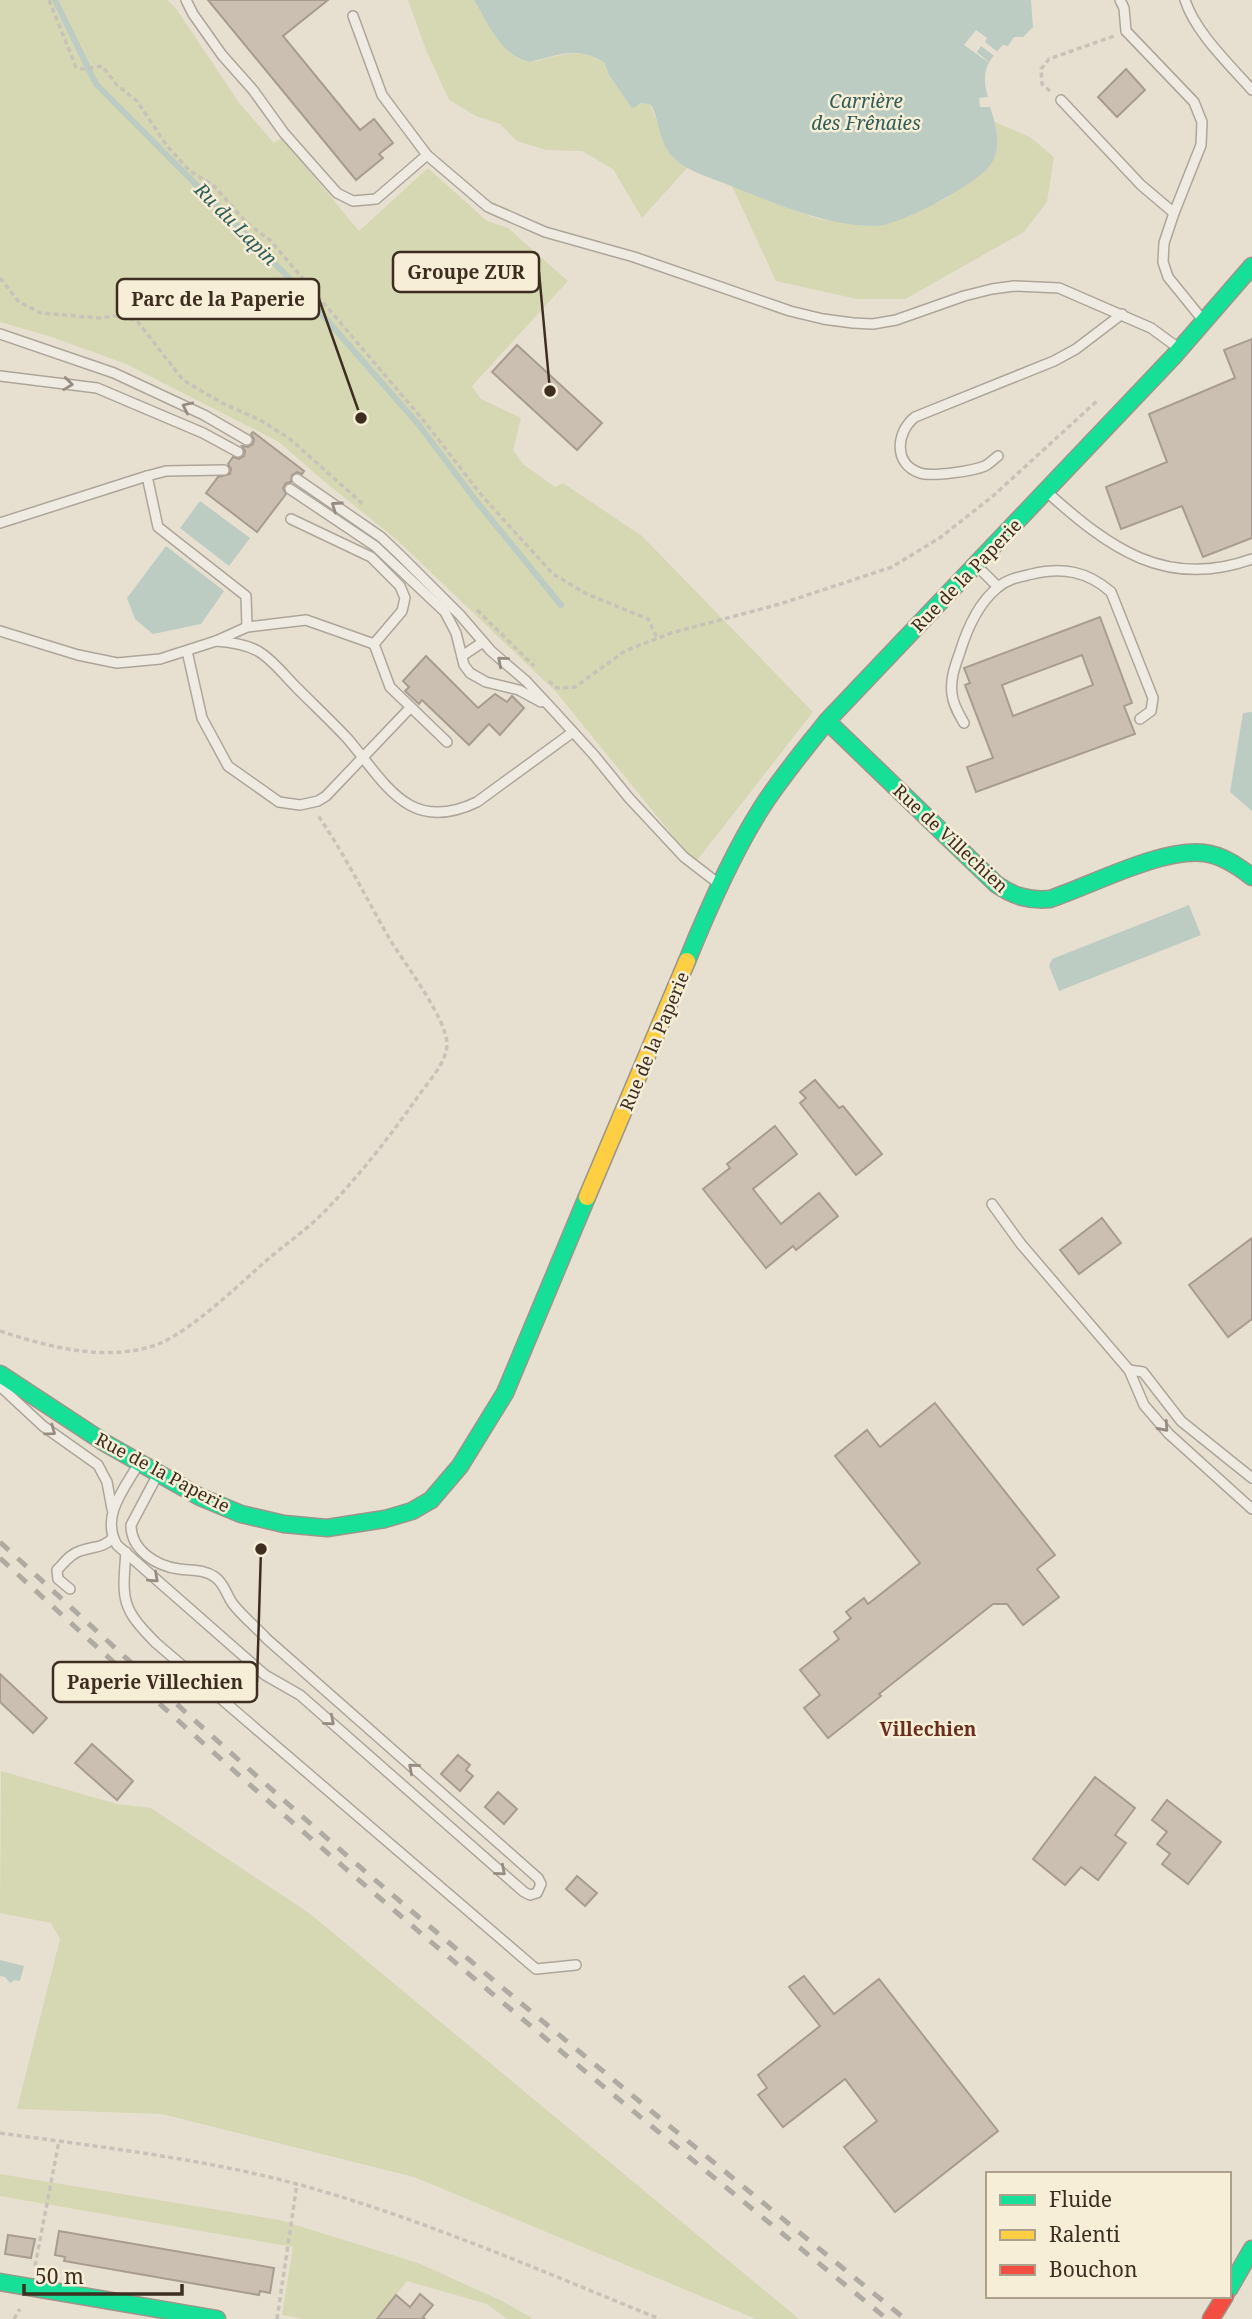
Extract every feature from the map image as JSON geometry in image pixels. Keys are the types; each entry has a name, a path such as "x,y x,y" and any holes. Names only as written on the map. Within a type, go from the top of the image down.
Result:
{"main road":[{"name":"Rue de la Paperie","path":"0,1374 71,1422 139,1462 201,1497 241,1514 327,1528 386,1519 423,1506 440,1491 498,1407 720,885 762,807 827,721 1180,349 1252,266"},
{"name":"Rue de Villechien","path":"827,721 996,884 1017,897 1039,901 1050,899 1174,855 1203,852 1234,862 1252,877"},
{"path":"1231,2286 1252,2249"},
{"path":"0,2282 217,2319"},
{"path":"1211,2319 1224,2298"}],"lane":[{"path":"186,0 222,55 337,194 353,201 376,199 427,155"},
{"path":"1120,0 1124,8 1126,31 1194,102 1202,122 1201,145 1164,243 1163,262 1167,277 1204,321"},
{"path":"1185,0 1212,44 1252,90"},
{"path":"353,16 382,95 427,155 488,207 545,232 634,257 790,311 822,319 873,324 896,320 964,296 1014,286 1059,288 1151,328 1180,349"},
{"path":"1061,100 1141,185 1174,213"},
{"path":"998,456 985,466 932,475 922,474 906,464 901,456 900,438 903,430 915,417 1054,361 1076,349 1122,314"},
{"path":"0,334 114,373 204,415 247,440"},
{"path":"0,376 97,388 203,433 238,452"},
{"path":"0,523 166,471 224,470"},
{"path":"146,476 158,527 246,596 247,628"},
{"path":"297,479 380,537 551,708 684,857 720,885"},
{"path":"290,489 376,546 445,612 456,633 464,665 477,679 519,690 551,708"},
{"path":"1046,491 1093,531 1121,549 1154,563 1174,569 1208,570 1252,559"},
{"path":"291,519 371,557 400,586 405,598 402,611 374,644"},
{"path":"975,565 998,587"},
{"path":"964,723 953,703 953,674 975,615 998,587 1012,579 1051,570 1066,570 1091,578 1111,593 1153,698 1151,711 1140,719"},
{"path":"0,631 78,655 117,663 160,659 247,628 306,621 374,644"},
{"path":"216,641 243,645 268,658 347,738 395,796 417,808 442,812 477,802 573,732"},
{"path":"462,656 483,642"},
{"path":"374,644 390,687 447,742"},
{"path":"187,651 202,718 228,766 279,802 300,806 326,796 410,708"},
{"path":"992,1204 1021,1244 1129,1370 1144,1405 1169,1434 1252,1509"},
{"path":"1129,1370 1143,1372 1181,1421 1252,1478"},
{"path":"0,1386 43,1426 98,1465 107,1482 113,1538 125,1552 265,1675 300,1695 524,1892 530,1895 539,1891 541,1884 538,1878 267,1639 238,1610 218,1578 207,1572 178,1569 158,1562 138,1548 131,1534 131,1525 158,1473"},
{"path":"112,1511 139,1462"},
{"path":"70,1589 58,1579 57,1570 71,1555 98,1548 113,1538"},
{"path":"125,1552 123,1583 126,1604 138,1625 156,1643 536,1969 576,1965"}],"path":[{"path":"49,0 76,67 83,69 102,66 117,85 137,101 167,145 190,171 213,185 248,225 270,240 424,421 483,497 553,573 587,594 648,619 657,638"},
{"path":"1061,100 1042,84 1041,69 1049,59 1126,31"},
{"path":"0,278 19,302 41,313 100,318 122,315 138,322 183,380 222,403 260,420 290,439 367,507"},
{"path":"548,680 556,688 575,687 625,651 657,638 780,604 892,567 941,537 993,496 1107,392"},
{"path":"475,607 540,671"},
{"path":"0,1331 60,1348 98,1353 146,1348 169,1339 229,1296 260,1266 326,1211 393,1132 441,1063 447,1047 446,1035 437,1017 338,845 309,804"},
{"path":"0,2133 174,2158 298,2184 417,2223 660,2319"},
{"path":"31,2288 59,2141"},
{"path":"277,2319 298,2184"}],"green space":[{"path":"0,0 167,0 175,7 240,104 274,143 282,138 359,231 428,168 487,221 508,228 568,281 472,386 481,399 521,418 513,450 523,464 555,487 563,483 642,536 813,712 695,863 556,692 396,539 279,442 126,364 52,337 0,322"},
{"path":"408,0 474,0 497,38 513,55 522,60 533,62 576,54 604,62 609,75 631,107 641,103 650,105 674,158 688,167 642,218 613,169 582,151 546,150 517,141 500,124 476,116 449,100 426,50"},
{"path":"995,122 1030,137 1054,157 1047,202 1024,232 905,299 857,299 776,281 732,186 818,219 877,226 911,215 947,198 984,171 997,135"},
{"path":"1,1771 117,1804 151,1808 309,1913 799,2319 756,2319 414,2177 162,2114 17,2109 60,1939 51,1923 0,1913"},
{"path":"0,2174 280,2220 418,2263 500,2300 534,2319 507,2319 487,2304 407,2281 377,2319 304,2319 282,2315 293,2247 0,2196"}],"water":[{"name":"Carrière des Frênaies","path":"474,0 1031,0 1033,27 1023,37 1014,37 1008,46 1003,45 992,57 985,74 988,97 979,98 980,107 990,107 996,128 997,143 991,164 971,182 919,212 875,226 819,218 766,200 686,167 674,158 665,146 651,105 641,103 631,107 609,75 604,62 576,53 530,62 520,59 503,46"},
{"path":"200,501 250,538 229,566 180,528"},
{"path":"166,546 224,591 201,624 153,634 135,619 127,598"},
{"path":"1252,712 1252,811 1230,792 1243,713"},
{"path":"1189,905 1201,935 1059,991 1049,966 1052,959"},
{"path":"0,1960 24,1966 20,1981 10,1983 0,1976"}],"pier":[{"path":"976,30 987,38 985,42 999,53 997,58 981,46 977,52 991,64 964,45"}],"building":[{"path":"208,0 328,0 283,36 360,130 374,119 393,143 379,154 383,158 356,180"},
{"path":"1126,69 1145,90 1117,117 1098,97"},
{"path":"1252,339 1252,538 1203,557 1182,506 1121,529 1106,487 1167,462 1149,414 1235,378 1224,350"},
{"path":"517,345 602,423 577,450 492,372"},
{"path":"253,432 304,471 302,474 297,472 292,475 291,482 286,483 283,488 286,494 257,532 206,493 218,477 230,474 228,464 233,457 239,459 244,456 242,446 253,444"},
{"path":"1100,617 1132,703 1124,706 1135,734 976,792 967,767 993,758 965,685 970,683 964,668","holes":["1082,655 1093,685 1013,716 1002,685"]},
{"path":"426,656 478,708 495,694 507,702 512,696 524,708 500,735 489,724 469,745 422,700 419,704 405,691 409,687 403,681"},
{"path":"815,1080 839,1108 843,1106 882,1154 856,1175 800,1103 806,1098 800,1092"},
{"path":"775,1126 797,1154 753,1189 781,1224 819,1193 838,1216 796,1250 793,1246 766,1268 703,1189 730,1168 727,1164"},
{"path":"1102,1218 1121,1243 1079,1274 1060,1250"},
{"path":"1252,1238 1252,1319 1228,1337 1189,1285"},
{"path":"935,1403 1055,1555 1037,1569 1059,1597 1023,1625 1007,1604 993,1604 828,1738 804,1708 820,1695 800,1670 839,1639 834,1632 851,1618 846,1612 864,1598 868,1604 920,1563 835,1456 867,1430 880,1447"},
{"path":"0,1674 47,1718 33,1733 0,1702"},
{"path":"92,1744 133,1781 117,1800 75,1763"},
{"path":"458,1755 470,1765 466,1770 473,1776 460,1791 441,1774"},
{"path":"1095,1777 1135,1808 1115,1835 1126,1843 1098,1880 1081,1867 1065,1885 1033,1859"},
{"path":"498,1792 517,1809 504,1824 485,1807"},
{"path":"1167,1800 1221,1842 1188,1884 1162,1864 1170,1854 1157,1844 1167,1832 1152,1820"},
{"path":"577,1876 597,1893 585,1906 566,1889"},
{"path":"804,1976 834,2014 879,1979 998,2131 895,2212 844,2147 877,2121 845,2079 783,2127 758,2095 767,2088 758,2075 820,2026 789,1987"},
{"path":"59,2231 274,2268 270,2293 260,2291 259,2295 64,2261 65,2257 55,2255"},
{"path":"8,2235 35,2239 31,2258 5,2254"},
{"path":"420,2294 433,2305 423,2317 425,2319 377,2319 396,2295 410,2307"}],"waterway":[{"name":"Ru du Lapin","path":"55,0 96,84 296,285 419,425 477,502 561,605"}],"railway":[{"path":"0,1542 241,1762 388,1891 905,2319"},
{"path":"0,1558 189,1730 381,1899 569,2058 887,2319"}],"traffic: fast":[{"path":"687,961 721,882 751,825 778,784 827,721 1173,357 1252,266"},
{"path":"827,721 996,884 1015,895 1050,899 1147,862 1187,853 1217,856 1252,877"},
{"path":"0,1374 105,1443 200,1497 241,1514 284,1524 327,1528 385,1519 412,1511 431,1500 460,1466 505,1393 587,1197"},
{"path":"1231,2286 1252,2249"},
{"path":"0,2282 217,2319"}],"traffic: slow":[{"path":"587,1197 687,961"}],"traffic: jam":[{"path":"1211,2319 1224,2298"}],"place":[{"name":"Groupe ZUR","path":"550,391"},
{"name":"Parc de la Paperie","path":"361,418"},
{"name":"Paperie Villechien","path":"261,1549"}],"district":[{"name":"Villechien","path":"928,1729"}]}
